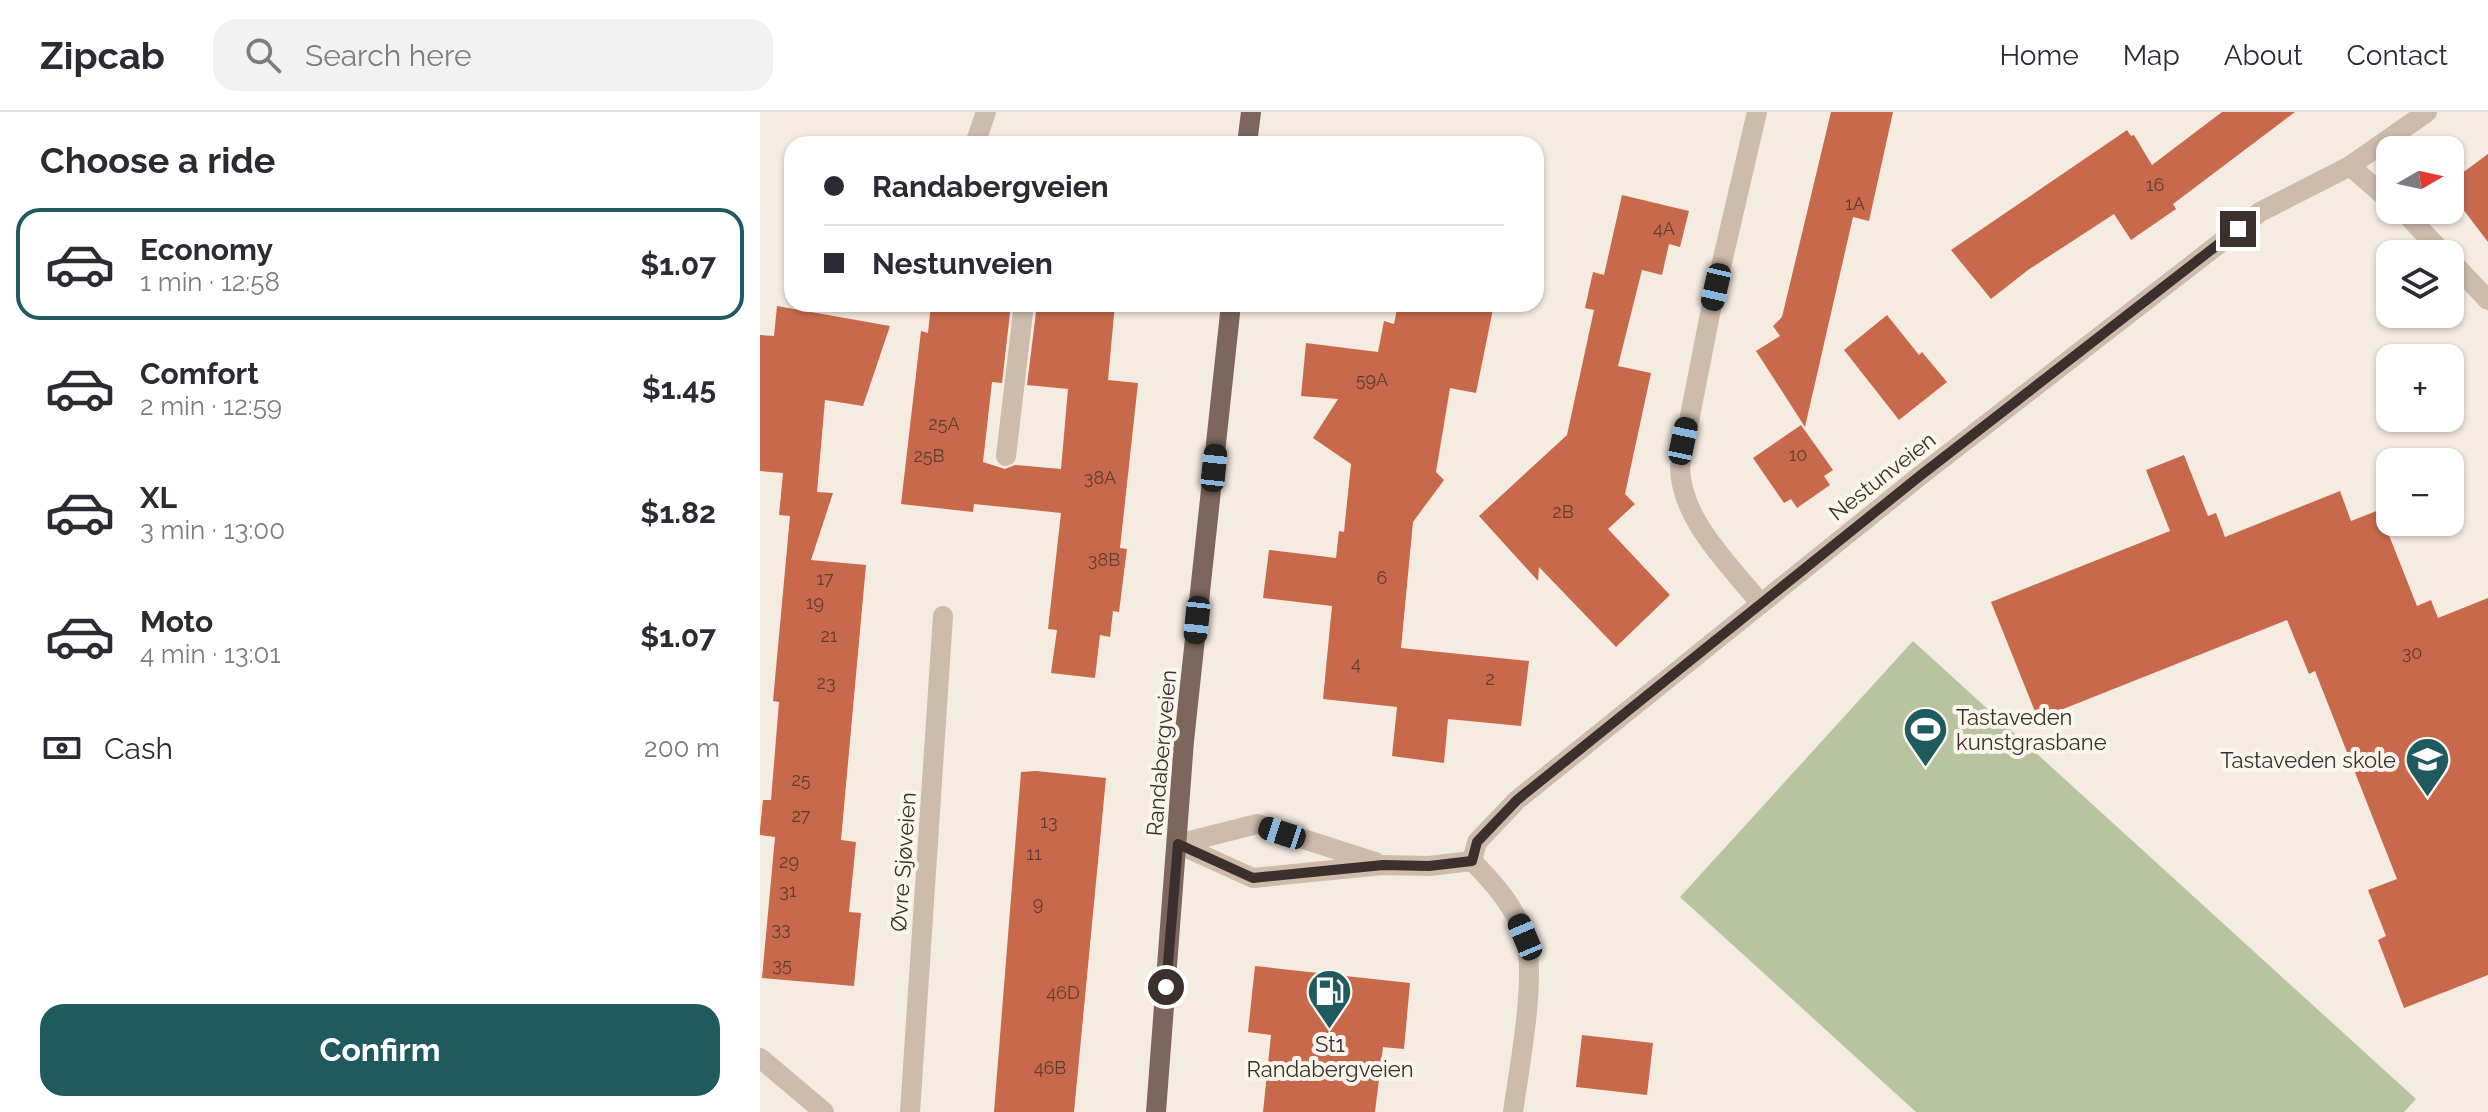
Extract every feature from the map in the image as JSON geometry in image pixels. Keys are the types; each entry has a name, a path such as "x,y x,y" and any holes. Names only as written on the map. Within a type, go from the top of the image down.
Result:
{"main road":[{"path":"1248,136 1251,112"},
{"name":"Randabergveien","path":"1156,1112 1184,741 1230,312"}],"street":[{"path":"978,136 986,112"},
{"path":"1757,112 1710,314 1680,467 1680,483 1695,518 1760,603"},
{"name":"Nestunveien","path":"1472,861 1477,842 1517,800 1760,603 2260,212 2350,166 2427,112"},
{"path":"2350,166 2376,189"},
{"path":"2415,224 2431,240"},
{"path":"2464,275 2488,300"},
{"path":"1006,456 1023,312"},
{"name":"Øvre Sjøveien","path":"910,1112 943,616"},
{"path":"1178,844 1257,824 1383,865"},
{"path":"1178,844 1253,878 1383,865 1429,866 1472,861 1494,884 1516,916 1530,959 1513,1112"},
{"path":"760,1058 824,1112"}],"green space":[{"name":"Tastaveden kunstgrasbane","path":"1913,641 2416,1099 2404,1112 1916,1112 1680,897"}],"building":[{"path":"1831,112 1893,112 1869,221 1853,217 1805,427 1756,351 1780,336 1773,326 1782,317"},
{"path":"2222,112 2295,112 2173,204 2176,209 2131,240 2114,214 2028,270 1991,299 1951,250 2127,130 2131,136 2134,135 2152,165"},
{"path":"2488,154 2488,242 2464,210 2464,172"},
{"path":"1622,195 1689,211 1680,247 1669,244 1662,275 1642,270 1618,366 1651,373 1625,494 1635,504 1608,529 1670,595 1616,647 1539,567 1538,581 1479,516 1567,435 1594,310 1585,308 1593,272 1604,275"},
{"path":"777,306 784,307 784,312 811,312 890,326 863,406 825,400 817,492 833,493 811,560 866,565 841,840 856,842 849,912 861,913 854,986 762,978 775,837 760,835 760,829 763,800 771,800 779,702 773,701 790,516 779,515 783,473 760,471 760,335 774,336"},
{"path":"930,312 1010,312 1002,383 992,382 983,462 1005,469 1015,465 1061,469 1068,389 1027,385 1036,312 1114,312 1108,380 1138,383 1120,548 1127,549 1119,612 1113,611 1110,637 1100,635 1095,678 1051,673 1057,630 1048,629 1061,513 974,504 973,512 901,504 921,331 928,333"},
{"path":"1396,312 1492,312 1476,393 1450,388 1436,472 1444,480 1413,522 1401,648 1529,661 1521,726 1448,719 1444,763 1392,756 1397,707 1323,699 1332,606 1263,598 1269,550 1336,558 1339,531 1344,532 1351,464 1313,438 1338,399 1301,396 1306,343 1378,352 1384,321 1394,324"},
{"path":"1887,315 1919,355 1922,352 1947,382 1899,420 1844,350"},
{"path":"1801,425 1833,470 1824,476 1830,485 1797,508 1791,499 1784,503 1753,458"},
{"name":"Tastaveden skole","path":"2184,455 2208,516 2216,513 2225,537 2340,491 2351,521 2376,511 2376,536 2389,536 2417,606 2431,600 2438,618 2488,598 2488,975 2404,1008 2378,940 2386,936 2368,890 2397,879 2315,671 2309,674 2287,620 2038,719 1991,602 2170,531 2146,470"},
{"path":"1021,772 1106,778 1074,1112 994,1112"},
{"path":"1255,966 1410,983 1404,1049 1383,1047 1375,1112 1263,1112 1271,1035 1248,1032"},
{"path":"1582,1035 1653,1043 1647,1095 1576,1087"}],"place":[{"name":"Tastaveden kunstgrasbane","path":"1925,769"},
{"name":"Tastaveden skole","path":"2427,799"},
{"name":"St1 Randabergveien","path":"1330,1030"}],"route":[{"path":"1166,987 1178,844 1253,878 1383,865 1429,866 1472,861 1477,842 1517,800 1921,475 2084,352 2238,229"}]}
